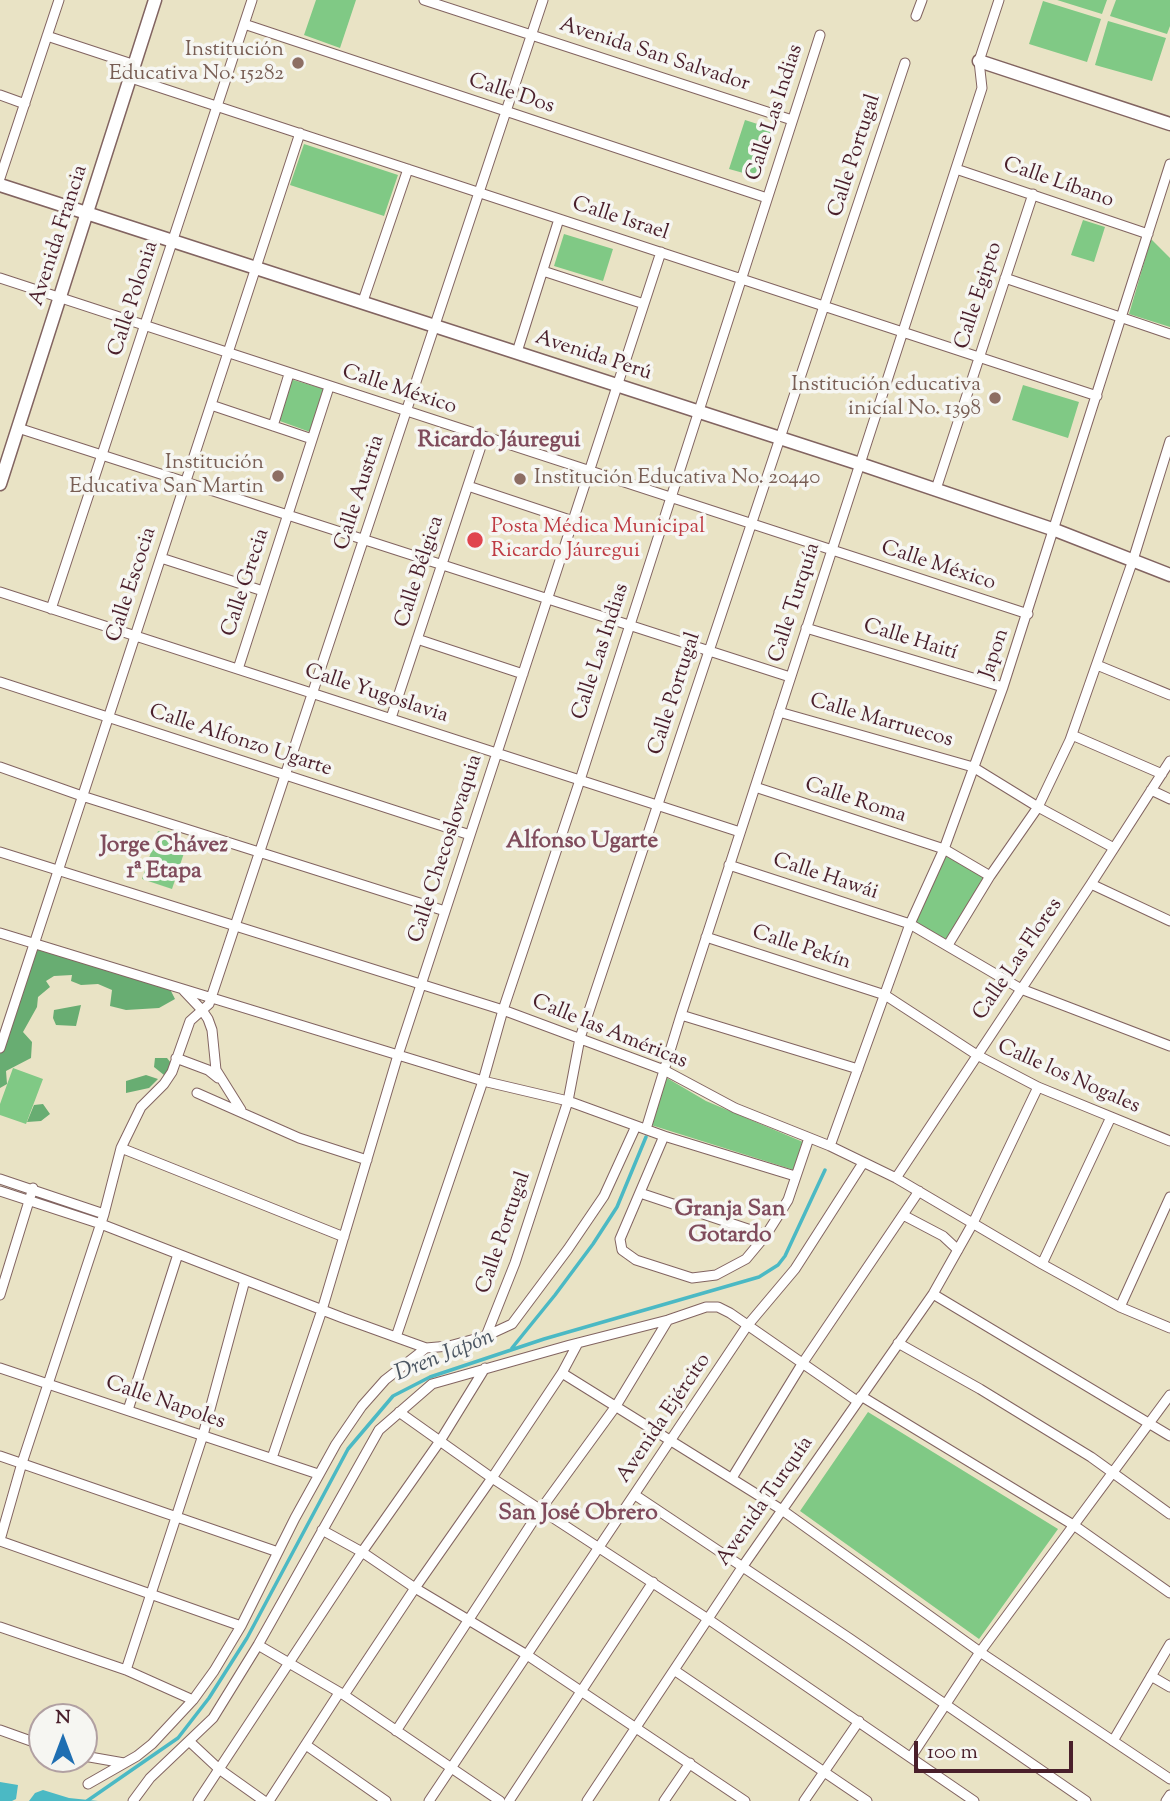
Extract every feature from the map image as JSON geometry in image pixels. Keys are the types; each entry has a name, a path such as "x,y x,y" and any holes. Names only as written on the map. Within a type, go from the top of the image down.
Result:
{"street":[{"path":"0,178 59,0"},
{"name":"Avenida Francia","path":"0,484 89,213 155,0"},
{"name":"Calle Polonia","path":"51,608 252,0"},
{"name":"Avenida San Salvador","path":"424,0 792,120"},
{"name":"Calle Austria","path":"0,1541 22,1463 101,1224 121,1148 142,1107 172,1072 190,1021 209,1004 543,0"},
{"path":"916,16 922,0"},
{"path":"999,0 979,61 1170,124"},
{"name":"Calle Dos","path":"244,24 767,198"},
{"name":"Calle Las Indias","path":"397,1337 483,1080 503,1010 580,780 820,35"},
{"name":"Calle Israel","path":"47,36 217,106 1097,396"},
{"name":"Calle Turquía","path":"426,1348 449,1346 486,1336 512,1324 561,1260 604,1196 641,1128 664,1070 982,88 979,61"},
{"name":"Calle Portugal","path":"486,1336 515,1263 568,1101 580,1038 905,63"},
{"path":"0,95 25,104"},
{"name":"Calle Escocia","path":"0,1048 4,1025 58,871 300,133"},
{"name":"Japon","path":"830,1146 910,924 944,849 1003,687 1170,164"},
{"path":"363,301 408,169"},
{"name":"Calle Líbano","path":"956,169 1148,234"},
{"name":"Avenida Perú","path":"0,185 936,489 1055,530 1170,575"},
{"name":"Calle Egipto","path":"936,489 1033,194"},
{"path":"517,352 559,219"},
{"name":"Calle Checoslovaquia","path":"272,1458 322,1310 398,1055 662,253"},
{"path":"543,271 644,304"},
{"name":"Calle México","path":"0,278 1028,614"},
{"path":"1005,278 1170,334"},
{"path":"273,426 289,374"},
{"name":"Calle Grecia","path":"238,669 329,387"},
{"path":"211,405 312,439"},
{"name":"Calle Marruecos","path":"18,428 790,677"},
{"name":"Calle Bélgica","path":"391,718 484,437"},
{"path":"948,945 990,876 1038,807 1072,735 1133,560 1170,441"},
{"path":"468,486 573,521"},
{"path":"161,558 263,592"},
{"name":"Calle Yugoslavia","path":"0,592 740,832"},
{"name":"Calle Haití","path":"806,628 1003,687"},
{"path":"417,639 523,674"},
{"path":"1097,665 1170,695"},
{"name":"Calle Alfonzo Ugarte","path":"0,682 470,835"},
{"name":"Calle Marruecos","path":"779,712 973,767 1038,807 1114,848"},
{"path":"1072,735 1162,774"},
{"name":"Calle Las Flores","path":"896,1178 1170,761"},
{"path":"0,767 82,796 445,911"},
{"name":"Calle Roma","path":"755,788 944,849 990,876"},
{"path":"1152,790 1170,799"},
{"name":"Calle las Américas","path":"0,852 503,1010 664,1070 734,1108 830,1146 896,1178 1120,1307 1170,1328"},
{"name":"Calle Hawái","path":"729,864 910,924 1021,989 1170,1046"},
{"path":"1091,884 1170,921"},
{"path":"0,933 398,1055 568,1101 664,1136 795,1176"},
{"name":"Calle Pekín","path":"706,937 885,995"},
{"path":"182,989 202,1010 212,1030 216,1070 242,1112"},
{"name":"Calle los Nogales","path":"885,995 977,1055 1038,1087 1170,1141"},
{"path":"681,1015 858,1069"},
{"path":"176,1058 208,1070 222,1081"},
{"name":"Avenida Turquía","path":"587,1801 743,1566 933,1294 973,1223 1038,1087"},
{"path":"197,1093 299,1138 367,1160"},
{"path":"1042,1264 1111,1117"},
{"path":"664,1136 620,1239 622,1250 636,1260 692,1278 716,1275 746,1259 766,1235 788,1200 809,1139"},
{"path":"121,1148 344,1237"},
{"name":"Avenida Ejército","path":"429,1801 747,1326 795,1269 863,1163"},
{"path":"0,1178 104,1214"},
{"path":"0,1296 33,1188"},
{"path":"0,1191 101,1224 426,1348"},
{"path":"732,1478 802,1363 919,1191"},
{"path":"640,1193 766,1235"},
{"path":"1120,1307 1167,1213 1170,1197"},
{"path":"903,1215 943,1236 958,1250"},
{"path":"128,1410 178,1254"},
{"path":"126,1670 203,1435 246,1280"},
{"path":"933,1294 1170,1436"},
{"path":"133,1801 150,1778 213,1718 258,1645 379,1430 399,1412 432,1384 668,1320 706,1307 718,1307 730,1313 802,1363 1075,1526 1170,1593"},
{"path":"397,1731 541,1509 616,1406 668,1320"},
{"path":"189,1741 219,1769 266,1801 492,1478 562,1373 578,1343"},
{"path":"898,1343 980,1389 1113,1472 1170,1514"},
{"path":"88,1784 126,1763 152,1744 193,1700 241,1626 318,1474 362,1406 385,1380 426,1348"},
{"name":"Calle Napoles","path":"0,1368 318,1474"},
{"path":"198,1801 362,1552 440,1441 485,1368"},
{"path":"562,1373 782,1510 980,1652 1170,1779"},
{"path":"911,1757 980,1652 1170,1395"},
{"path":"399,1412 492,1478 653,1582 974,1801"},
{"path":"0,1456 278,1552"},
{"path":"635,1494 1086,1801"},
{"path":"322,1530 527,1655 744,1801"},
{"path":"0,1541 241,1626"},
{"path":"509,1801 653,1582"},
{"path":"0,1627 126,1670 193,1700"},
{"path":"1113,1741 1170,1644"},
{"path":"258,1645 342,1694 500,1801"},
{"path":"674,1670 867,1801"},
{"path":"1151,1676 1170,1687"},
{"path":"804,1801 859,1721"},
{"path":"0,1730 28,1740"},
{"path":"306,1745 386,1801"},
{"path":"98,1758 126,1763"},
{"path":"664,1801 690,1763"},
{"path":"1166,1801 1170,1795"}],"green space":[{"path":"316,0 356,0 340,48 304,35"},
{"path":"1057,0 1107,0 1102,14"},
{"path":"1116,0 1170,0 1170,26 1167,34 1110,16"},
{"path":"1043,1 1101,19 1087,62 1029,44"},
{"path":"1108,21 1166,38 1152,81 1095,65"},
{"path":"745,120 773,129 758,177 729,169"},
{"path":"304,144 398,175 384,216 290,185"},
{"path":"1083,220 1105,227 1094,262 1071,255"},
{"path":"564,234 613,249 603,281 554,266"},
{"path":"1151,239 1170,258 1170,327 1129,314"},
{"path":"290,379 324,389 310,432 277,420"},
{"path":"1023,385 1079,402 1068,438 1012,420"},
{"path":"158,831 188,841 172,889 142,879"},
{"path":"945,853 986,877 947,942 913,923"},
{"path":"33,943 170,989 175,999 159,1008 126,1010 110,1006 112,990 98,984 81,985 71,981 72,975 54,976 46,981 50,987 38,997 37,1007 23,1032 32,1042 31,1058 6,1071 7,1084 0,1088 0,1054"},
{"path":"81,1005 76,1026 56,1025 54,1010"},
{"path":"155,1058 167,1058 171,1063 170,1070 164,1075 154,1067"},
{"path":"13,1068 43,1079 26,1124 0,1115 0,1104"},
{"path":"146,1075 158,1079 149,1088 126,1093 126,1081"},
{"path":"667,1078 706,1101 803,1142 794,1170 651,1125"},
{"path":"43,1104 50,1114 41,1121 27,1122 34,1105"},
{"path":"868,1412 1058,1529 979,1639 800,1511"}],"water":[{"path":"0,1782 18,1785 16,1799 0,1801"},
{"path":"43,1790 69,1798 98,1801 29,1801 35,1793"}],"waterway":[{"path":"512,1348 593,1244 617,1207 646,1137"},
{"name":"Dren Japón","path":"87,1801 178,1738 209,1698 247,1638 348,1449 393,1396 430,1377 544,1339 759,1277 778,1265 785,1256 825,1170"}],"place":[{"name":"Institución Educativa No. 15282","path":"298,63"},
{"name":"Institución educativa inicial No. 1398","path":"995,398"},
{"name":"Institución Educativa San Martin","path":"278,476"},
{"name":"Institución Educativa No. 20440","path":"520,479"},
{"name":"Posta Médica Municipal Ricardo Jáuregui","path":"475,540"}],"district":[{"name":"Ricardo Jáuregui","path":"499,442"},
{"name":"Alfonso Ugarte","path":"582,843"},
{"name":"Jorge Chávez 1ª Etapa","path":"164,860"},
{"name":"Granja San Gotardo","path":"730,1224"},
{"name":"San José Obrero","path":"578,1515"}]}
